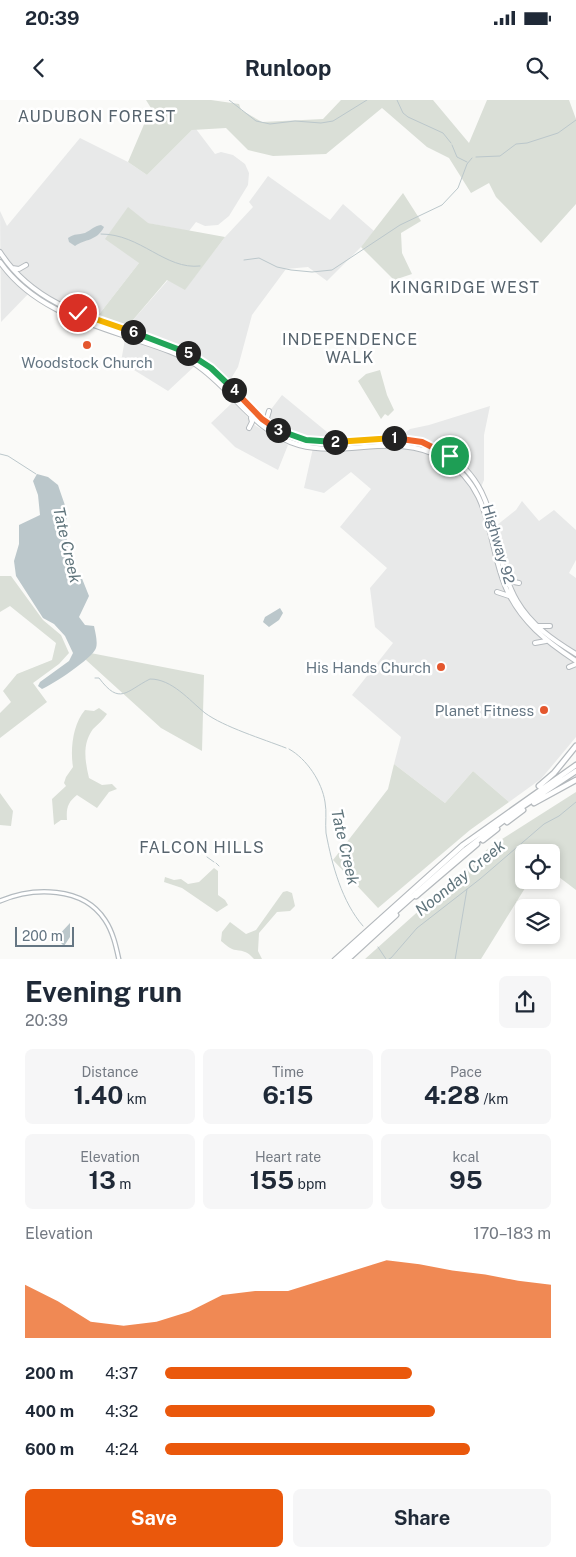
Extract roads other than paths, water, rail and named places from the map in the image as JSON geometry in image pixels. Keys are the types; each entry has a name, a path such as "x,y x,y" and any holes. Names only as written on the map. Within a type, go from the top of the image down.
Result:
{"highway":[{"path":"336,959 438,866 547,780 576,746"},
{"path":"505,814 576,765"},
{"path":"348,959 465,854 576,772"},
{"path":"342,959 465,850 516,811 576,772"},
{"path":"534,803 576,780"}],"main road":[{"name":"Highway 92","path":"0,252 11,268 33,289 60,306 191,354 216,372 255,412 272,426 298,438 319,442 386,438 408,439 428,444 450,456 473,476 487,502 508,580 520,605 552,639 576,654"},
{"name":"Highway 92","path":"0,262 25,290 57,311 188,360 212,376 250,416 274,435 305,446 335,448 402,444 424,450 446,461 468,480 483,504 500,571 510,596 523,618 546,641 576,662"},
{"path":"11,268 19,269 26,265"},
{"path":"255,412 261,414 269,411 267,418 272,426"},
{"path":"249,428 252,422 250,416"},
{"path":"508,580 519,583"},
{"path":"497,592 510,596"},
{"path":"538,626 550,627 552,639"},
{"path":"535,643 546,641"},
{"path":"570,667 576,662"}],"street":[{"path":"0,901 17,894 35,892 64,894 82,899 94,907 105,920 119,959"}],"water":[{"path":"101,225 104,227 98,235 75,246 69,242 68,238 70,236 85,233"},
{"path":"37,474 48,477 58,485 68,514 64,529 72,570 78,579 81,576 89,596 79,617 85,625 94,626 97,643 96,648 88,658 63,677 42,689 38,686 40,682 69,661 73,653 65,636 54,624 43,618 16,576 14,561 19,544 19,525 40,515 38,495 33,481"},
{"path":"280,608 283,613 279,620 269,627 263,622 265,617"},
{"path":"70,923 70,937 64,946 56,938"}],"waterway":[{"path":"229,100 256,121 270,124 295,121 321,123 333,121 367,100"},
{"path":"397,100 403,113 408,117 443,133 451,143"},
{"path":"476,157 500,156 516,144 527,143 558,133 576,120"},
{"path":"452,145 457,157 467,162"},
{"path":"244,260 259,258 277,267 291,270 312,272 332,270 400,225 442,205 458,188 467,164 472,158"},
{"path":"101,234 115,236 141,245 175,263 187,266 200,266"},
{"name":"Tate Creek","path":"0,454 8,456 36,474"},
{"name":"Tate Creek","path":"95,678 99,678 106,687 118,694 123,694 150,679 166,682 213,718 233,728 286,748"},
{"name":"Tate Creek","path":"289,749 308,765 321,787 326,806 326,833 331,858 349,906 363,926"},
{"name":"Noonday Creek","path":"389,959 417,928 480,879 544,824 559,816 576,802"},
{"path":"207,857 214,862"},
{"path":"216,863 219,866"},
{"path":"455,959 467,889"},
{"name":"Tate Creek","path":"378,947 386,959"}],"place":[{"name":"Woodstock Church","path":"87,345"},
{"name":"His Hands Church","path":"441,667"},
{"name":"Planet Fitness","path":"544,710"}],"district":[{"name":"AUDUBON FOREST","path":"97,116"},
{"name":"KINGRIDGE WEST","path":"465,287"},
{"name":"INDEPENDENCE WALK","path":"350,348"},
{"name":"FALCON HILLS","path":"202,847"}]}
